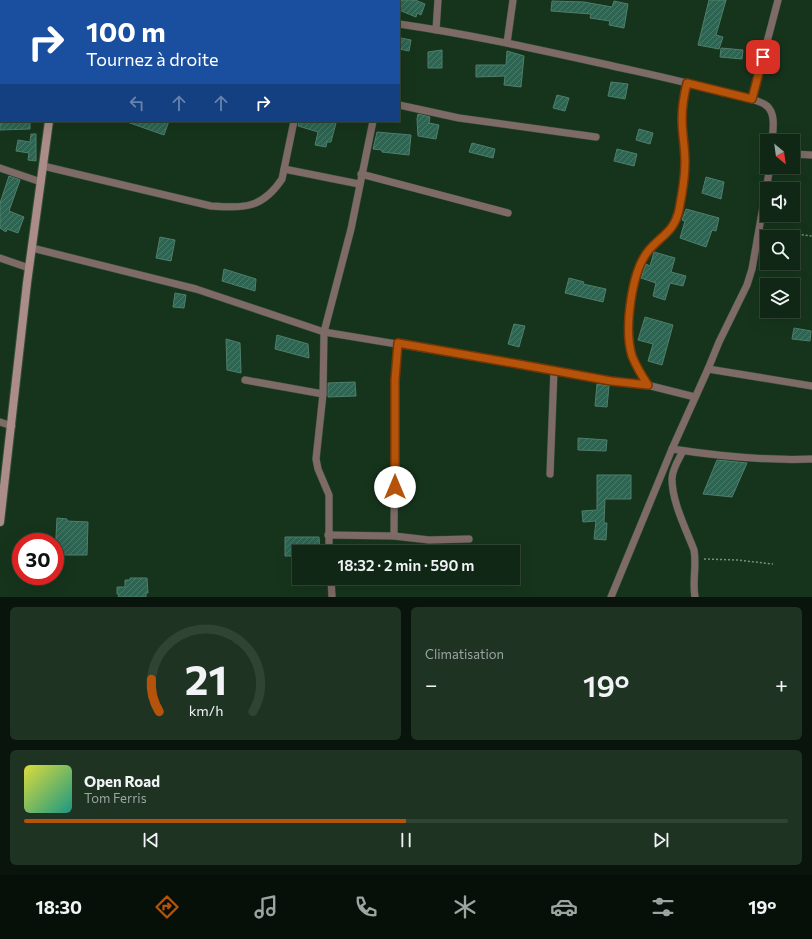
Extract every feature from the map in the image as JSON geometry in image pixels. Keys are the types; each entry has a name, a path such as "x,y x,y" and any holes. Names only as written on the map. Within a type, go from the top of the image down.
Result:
{"main road":[{"path":"0,522 26,291 49,122"}],"street":[{"path":"436,30 438,0"},
{"path":"507,43 513,0"},
{"path":"752,99 778,0"},
{"path":"400,24 507,43 752,99 768,107 772,114 774,127 773,134"},
{"path":"648,385 632,356 628,332 629,317 633,288 643,259 649,250 671,230 676,220 685,163 682,119 683,98 687,83"},
{"path":"400,105 459,118 596,137"},
{"path":"43,166 211,206 248,206 260,202 282,179 294,122"},
{"path":"329,545 328,534 330,524 329,495 318,469 316,459 322,394 324,332 351,229 373,122"},
{"path":"800,155 812,156"},
{"path":"0,168 41,182"},
{"path":"284,169 359,184"},
{"path":"361,174 508,213"},
{"path":"611,597 672,449 719,342 747,285 752,269 760,229 769,174"},
{"path":"32,248 196,289 324,332 398,343 611,381 648,385 695,397"},
{"path":"0,258 30,268"},
{"path":"394,536 395,380 398,343"},
{"path":"708,369 812,386"},
{"path":"550,474 554,370"},
{"path":"245,380 322,394"},
{"path":"0,422 12,426"},
{"path":"672,449 720,456 763,459 812,459"},
{"path":"683,450 675,466 672,478 673,493 696,559 693,578 695,597"},
{"path":"328,534 394,536 429,540 469,539"},
{"path":"331,585 332,597"}],"path":[{"path":"760,229 812,236"},
{"path":"696,559 736,560 773,564"}],"building":[{"path":"401,0 415,0 425,4 421,15 417,13 416,17 400,10"},
{"path":"709,0 726,0 716,35 723,37 719,49 698,45"},
{"path":"552,1 584,2 612,7 614,1 628,4 624,28 609,25 610,21 590,18 591,14 551,11"},
{"path":"401,38 411,40 409,51 400,49"},
{"path":"721,48 743,50 742,59 720,57"},
{"path":"442,50 442,68 428,68 428,52"},
{"path":"507,51 524,56 521,87 504,85 505,76 476,77 476,65 506,65"},
{"path":"611,82 628,84 625,99 608,96"},
{"path":"557,95 569,98 565,111 553,108"},
{"path":"418,114 430,117 429,123 439,125 436,139 418,136"},
{"path":"0,122 30,122 30,129 0,130"},
{"path":"127,122 169,122 164,135"},
{"path":"299,122 336,123 331,142 327,142 326,147 315,145 318,132 298,126"},
{"path":"639,129 653,133 650,144 636,140"},
{"path":"377,132 411,135 409,155 382,152 382,150 373,149"},
{"path":"31,134 36,134 36,161 28,160 29,153 16,151 18,140 30,142"},
{"path":"472,143 495,149 493,158 469,152"},
{"path":"617,149 637,154 634,166 614,161"},
{"path":"9,176 20,180 9,211 24,217 18,233 7,229 6,232 0,228 0,203"},
{"path":"706,177 724,182 721,199 702,193"},
{"path":"686,209 719,218 716,231 712,230 706,247 680,238 685,221 682,220"},
{"path":"160,237 175,240 171,261 156,258"},
{"path":"654,252 675,258 671,272 686,276 683,286 670,283 665,300 653,296 656,283 641,278 646,264 650,266"},
{"path":"224,269 256,279 255,291 222,281"},
{"path":"569,278 584,282 583,284 606,289 603,302 565,293"},
{"path":"175,293 186,295 184,308 173,307"},
{"path":"645,317 673,325 662,365 648,361 653,344 638,340"},
{"path":"514,324 525,326 519,347 508,344"},
{"path":"794,328 811,331 810,341 792,339"},
{"path":"277,335 308,344 309,358 275,349"},
{"path":"226,339 240,343 241,373 227,370"},
{"path":"355,382 356,396 328,397 328,383"},
{"path":"597,384 609,386 607,407 595,406"},
{"path":"578,438 607,440 606,451 578,450"},
{"path":"717,460 747,463 732,497 703,494"},
{"path":"597,475 631,475 631,499 605,499 604,523 607,523 606,540 594,539 596,521 583,522 582,511 597,510"},
{"path":"57,518 67,519 67,521 88,522 87,555 64,555 64,533 56,533"},
{"path":"285,537 319,537 320,545 292,545 292,556 285,556"},
{"path":"130,578 147,578 148,593 146,593 146,597 118,597 119,594 117,594 117,587 125,587 125,580 130,580"}],"route":[{"path":"395,487 395,380 398,343 611,381 648,385 638,370 632,356 628,332 629,317 633,288 643,259 649,250 671,230 679,209 685,163 682,119 683,98 687,83 752,99 763,57"}]}
